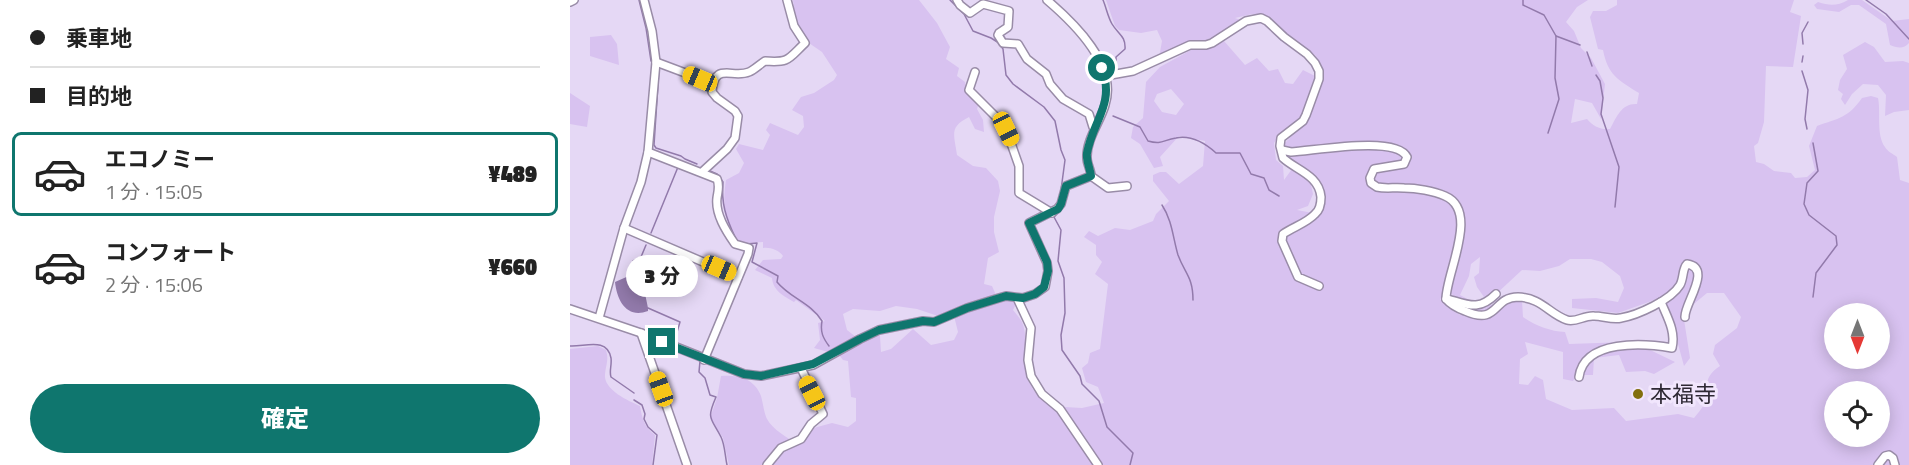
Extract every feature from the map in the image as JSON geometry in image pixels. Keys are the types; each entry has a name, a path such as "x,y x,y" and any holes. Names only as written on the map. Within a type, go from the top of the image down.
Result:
{"street":[{"path":"570,2 574,0"},
{"path":"599,318 648,152 656,62 652,31 644,0"},
{"path":"702,172 728,149 735,138 738,116 711,92 712,83 721,73 749,72 765,61 782,63 805,43 794,26 787,0"},
{"path":"957,0 970,13 983,4 1009,11 1008,27 999,33 1000,39 1004,43 1018,44 1027,59 1047,74 1050,84 1064,99 1089,114 1092,118 1094,132"},
{"path":"1047,0 1083,33 1105,76 1106,103 1087,156 1091,176 1108,188 1126,186"},
{"path":"1105,76 1133,71 1190,45 1212,43 1246,21 1262,18 1307,54 1315,63 1318,79 1303,121 1281,138 1280,146 1283,158 1311,177 1317,184 1320,192 1320,206 1315,214 1288,230 1282,238 1298,277 1319,286"},
{"path":"656,62 712,83"},
{"path":"975,72 969,90 1006,129 1019,166 1019,193 1052,213"},
{"path":"1282,150 1291,152 1351,146 1393,147 1405,153 1407,157 1404,164 1374,169 1370,178 1371,183 1377,187 1419,190 1445,196 1454,202 1460,213 1461,227 1446,299"},
{"path":"648,152 717,179 719,184 718,208 727,233 735,244 748,248 748,254 704,360"},
{"path":"570,309 641,333 744,374 761,376 801,368 879,330 923,321 934,322 967,308 1006,296 1017,298 1035,294 1044,287 1048,271 1047,262 1029,223 1052,213 1061,204 1066,186 1091,176"},
{"path":"624,228 738,277"},
{"path":"1446,299 1453,306 1480,316 1492,313 1509,298 1526,299 1545,305 1565,320 1572,321 1592,316 1621,318 1661,302 1675,291 1681,284 1687,264 1696,268 1698,284 1686,307 1685,317"},
{"path":"1446,299 1480,306 1496,294"},
{"path":"1017,298 1031,328 1028,360 1031,376 1042,394 1060,409 1098,465"},
{"path":"1579,377 1580,370 1587,359 1603,350 1647,344 1672,348 1671,325 1661,302"},
{"path":"641,333 687,465"},
{"path":"767,465 781,448 801,439 811,424 823,414 801,368"},
{"path":"1878,465 1885,456 1889,455 1893,458 1895,465"}],"shaded area":[{"path":"793,0 919,0 937,23 950,47 946,59 959,68 957,76 965,82 967,94 979,103 977,109 983,120 984,132 975,129 969,117 958,124 954,132 957,155 973,166 986,168 998,181 1000,191 994,217 994,232 999,252 988,258 984,284 992,286 996,295 938,316 917,309 896,306 880,311 853,309 843,314 847,330 856,337 880,336 881,352 891,349 913,329 931,345 954,340 958,332 954,316 1004,298 1011,300 1016,304 1013,310 1021,320 1024,330 1025,365 1030,383 1038,395 1061,413 1065,407 1082,408 1104,403 1098,387 1086,382 1082,368 1088,363 1090,353 1100,349 1108,284 1095,274 1102,262 1096,255 1096,245 1084,237 1089,231 1098,236 1115,228 1130,230 1153,221 1156,214 1169,201 1153,181 1153,175 1166,172 1179,184 1203,166 1205,141 1179,136 1160,157 1163,166 1154,168 1140,144 1131,138 1133,127 1143,118 1146,82 1160,67 1191,50 1211,48 1224,41 1245,65 1257,58 1269,71 1278,69 1285,83 1293,84 1303,70 1315,76 1301,117 1280,134 1274,143 1276,160 1283,166 1284,180 1292,169 1310,180 1313,194 1308,206 1297,210 1318,214 1321,190 1285,155 1285,143 1309,117 1323,75 1322,67 1315,55 1294,41 1271,18 1252,14 1235,18 1241,20 1217,38 1159,58 1162,41 1157,30 1141,33 1119,30 1115,26 1106,0 1588,0 1577,7 1566,22 1574,31 1581,48 1591,58 1605,84 1601,119 1592,103 1575,99 1571,123 1587,119 1597,127 1610,129 1624,108 1637,104 1639,93 1615,76 1603,50 1598,49 1590,17 1593,11 1606,11 1617,5 1617,0 1794,0 1790,12 1801,16 1793,67 1766,66 1764,122 1758,143 1754,146 1756,162 1774,171 1791,173 1795,178 1807,177 1815,170 1809,146 1817,126 1847,114 1862,98 1871,96 1878,98 1882,142 1887,150 1897,157 1900,180 1909,183 1909,465 729,465 723,438 710,418 721,376 739,377 750,381 761,396 767,419 780,433 797,444 805,440 810,429 832,423 848,427 856,421 856,398 851,397 848,361 843,360 839,355 814,348 820,340 818,323 825,321 796,300 794,302 783,295 774,286 772,278 755,270 763,260 781,259 783,256 774,249 763,248 763,242 746,243 737,240 726,211 724,197 726,180 739,173 744,163 736,149 739,144 763,150 770,135 766,130 770,123 798,135 804,127 803,116 792,110 801,97 814,93 834,80 837,75 822,52 806,41 795,17","holes":["1171,89 1184,104 1176,115 1162,112 1154,101 1157,94","1480,257 1479,273 1474,277 1484,297 1494,296 1522,270 1540,271 1559,266 1570,259 1591,259 1602,262 1620,276 1624,288 1618,302 1596,298 1572,299 1572,308 1618,313 1660,298 1672,322 1684,366 1690,358 1683,313 1707,293 1724,293 1741,317 1737,328 1715,345 1713,354 1720,366 1710,376 1702,408 1694,418 1678,414 1626,421 1614,408 1572,410 1546,399 1543,380 1535,376 1528,385 1519,384 1520,359 1528,354 1525,342 1563,352 1563,379 1573,381 1577,375 1593,375 1594,358 1619,355 1626,372 1645,371 1654,374 1675,362 1646,348 1632,349 1627,342 1569,344 1565,332 1543,328 1523,317 1522,301 1509,301 1482,307 1460,295 1469,276 1471,264","1451,293 1468,312 1460,315 1447,307 1440,299"]},
{"path":"1848,0 1862,0 1892,21 1909,19 1909,43 1900,47 1890,45 1886,24 1859,5 1851,5 1839,12 1817,9 1814,5 1818,2 1830,5"},
{"path":"611,35 617,44 619,65 590,56 590,37"},
{"path":"1865,42 1874,47 1885,62 1909,63 1909,110 1885,116 1886,95 1878,85 1863,84 1852,94 1845,105 1841,99 1843,94 1838,90 1840,80 1847,69 1843,55"},
{"path":"570,93 590,106 587,127 570,124"},
{"path":"631,275 644,278 648,311 634,313 624,307 618,296 615,282"},
{"path":"598,346 606,350 605,380 608,385 618,394 640,406 644,422 655,435 652,465 570,465 570,349"}],"waterway":[{"path":"639,0 651,61"},
{"path":"950,0 964,14 973,31 999,43 1003,49 1006,75 1013,84 1044,107 1055,121 1065,160 1061,190"},
{"path":"1103,0 1111,21 1125,45 1125,49 1116,57 1116,67"},
{"path":"1523,0 1523,5 1544,15 1556,36 1555,78 1559,99 1548,133"},
{"path":"1866,0 1886,14 1909,39"},
{"path":"1803,44 1802,33 1808,22"},
{"path":"1556,36 1580,45"},
{"path":"1587,52 1592,66"},
{"path":"1802,62 1803,56"},
{"path":"659,69 654,145 656,148 697,164"},
{"path":"1802,71 1808,90 1805,119 1807,129"},
{"path":"1596,75 1600,81 1603,98 1601,114 1619,167 1615,207"},
{"path":"1113,116 1140,127 1148,141 1160,142 1182,137 1193,139 1216,153 1240,153 1251,174 1264,178 1269,190 1279,196"},
{"path":"1813,143 1818,171 1807,183 1804,204 1809,215 1836,236 1837,245 1816,273 1813,297"},
{"path":"651,233 678,167"},
{"path":"710,171 717,174 723,182 725,210 735,237"},
{"path":"1162,205 1170,223 1178,255 1190,281 1193,300"},
{"path":"1060,211 1054,217 1061,230 1058,261 1064,278 1065,313 1061,335 1062,350 1080,376 1082,384 1099,401 1107,427 1133,453 1130,465"},
{"path":"746,244 757,243 752,262 778,276 777,282 782,288 806,305 822,321 822,335 829,346"},
{"path":"633,261 641,257 646,245"},
{"path":"641,257 646,268 644,278"},
{"path":"648,308 680,322 674,342 690,349"},
{"path":"570,346 595,344 605,347 611,358 611,377 634,393"},
{"path":"700,361 699,372 705,378 710,395 716,397 711,410 711,418 722,440 727,465"},
{"path":"634,400 642,405 644,419 648,427 657,435 653,465"}],"place":[{"name":"本福寺","path":"1638,394"}],"route":[{"path":"662,342 744,374 761,376 813,364 879,330 923,321 934,322 987,301 1006,296 1023,298 1040,291 1047,281 1047,262 1029,223 1058,209 1066,186 1091,176 1087,152 1107,96 1102,68"}]}
